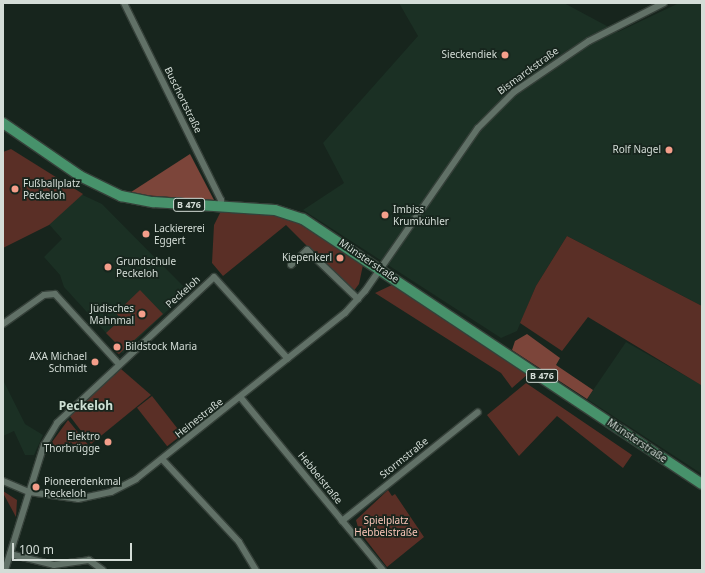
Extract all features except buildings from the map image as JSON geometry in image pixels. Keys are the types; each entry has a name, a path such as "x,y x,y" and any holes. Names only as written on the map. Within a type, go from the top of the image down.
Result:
{"main road":[{"name":"Münsterstraße","path":"3,123 80,176 115,193 153,202 275,210 294,215 380,268 702,484"}],"street":[{"name":"Buschortstraße","path":"124,3 220,200 220,206"},
{"name":"Bismarckstraße","path":"380,268 478,128 493,111 554,63 664,3"},
{"path":"291,265 307,250 358,299"},
{"name":"Heinestraße","path":"3,481 29,492 56,498 96,496 125,486 241,398 288,359 358,299 380,268"},
{"name":"Peckeloh","path":"5,570 44,445 57,423 118,363 214,277 288,359"},
{"path":"3,324 44,295 54,294 118,363"},
{"name":"Hebbelstraße","path":"241,398 383,570"},
{"name":"Stormstraße","path":"342,520 478,412"},
{"path":"162,459 239,542 256,570"},
{"path":"10,554 54,567 89,560 103,570"}],"shaded area":[{"path":"399,3 564,3 618,32 679,3 702,3 702,306 567,236 536,286 517,331 501,338 303,210 344,183 323,143 418,36"},
{"path":"190,154 214,200 128,194"},
{"name":"Grundschule Peckeloh","path":"59,184 102,204 188,291 123,353 114,351 118,346 64,287 60,275 44,257 62,239 47,222"},
{"path":"527,334 560,358 556,365 593,390 587,399 512,350 515,341"},
{"path":"626,342 700,384 702,380 702,474 587,399"},
{"path":"3,380 25,424 43,435 34,455 25,455 14,431 3,436"}],"green space":[{"path":"11,149 83,194 49,225 3,248 3,152"},
{"path":"221,211 282,215 297,220 363,265 359,284 353,292 286,225 223,276 212,263 214,225"},
{"path":"567,236 702,306 701,385 588,317 562,351 520,323 536,286"},
{"path":"394,284 474,340 528,374 512,388 501,373 375,293"},
{"path":"140,290 163,314 119,354 114,351 119,346 106,333 121,319 116,313"},
{"path":"121,369 151,395 91,444 69,415"},
{"path":"526,383 632,455 623,468 557,416 519,456 487,415"},
{"path":"152,396 182,435 167,446 137,408"},
{"path":"68,420 90,447 82,455 71,442 58,451 52,442"},
{"name":"Spielplatz Hebbelstraße","path":"388,490 392,496 395,494 424,537 387,567 359,531 356,520"},
{"path":"3,491 17,500 16,517 3,493"}],"place":[{"name":"Sieckendiek","path":"505,55"},
{"name":"Rolf Nagel","path":"669,150"},
{"name":"Fußballplatz Peckeloh","path":"15,189"},
{"name":"Imbiss Krumkühler","path":"385,215"},
{"name":"Lackiererei Eggert","path":"146,234"},
{"name":"Kiepenkerl","path":"340,258"},
{"name":"Grundschule Peckeloh","path":"108,267"},
{"name":"Jüdisches Mahnmal","path":"142,314"},
{"name":"Bildstock Maria","path":"117,347"},
{"name":"AXA Michael Schmidt","path":"95,362"},
{"name":"Elektro Thorbrügge","path":"108,442"},
{"name":"Pioneerdenkmal Peckeloh","path":"36,487"}],"district":[{"name":"Peckeloh","path":"86,406"}]}
